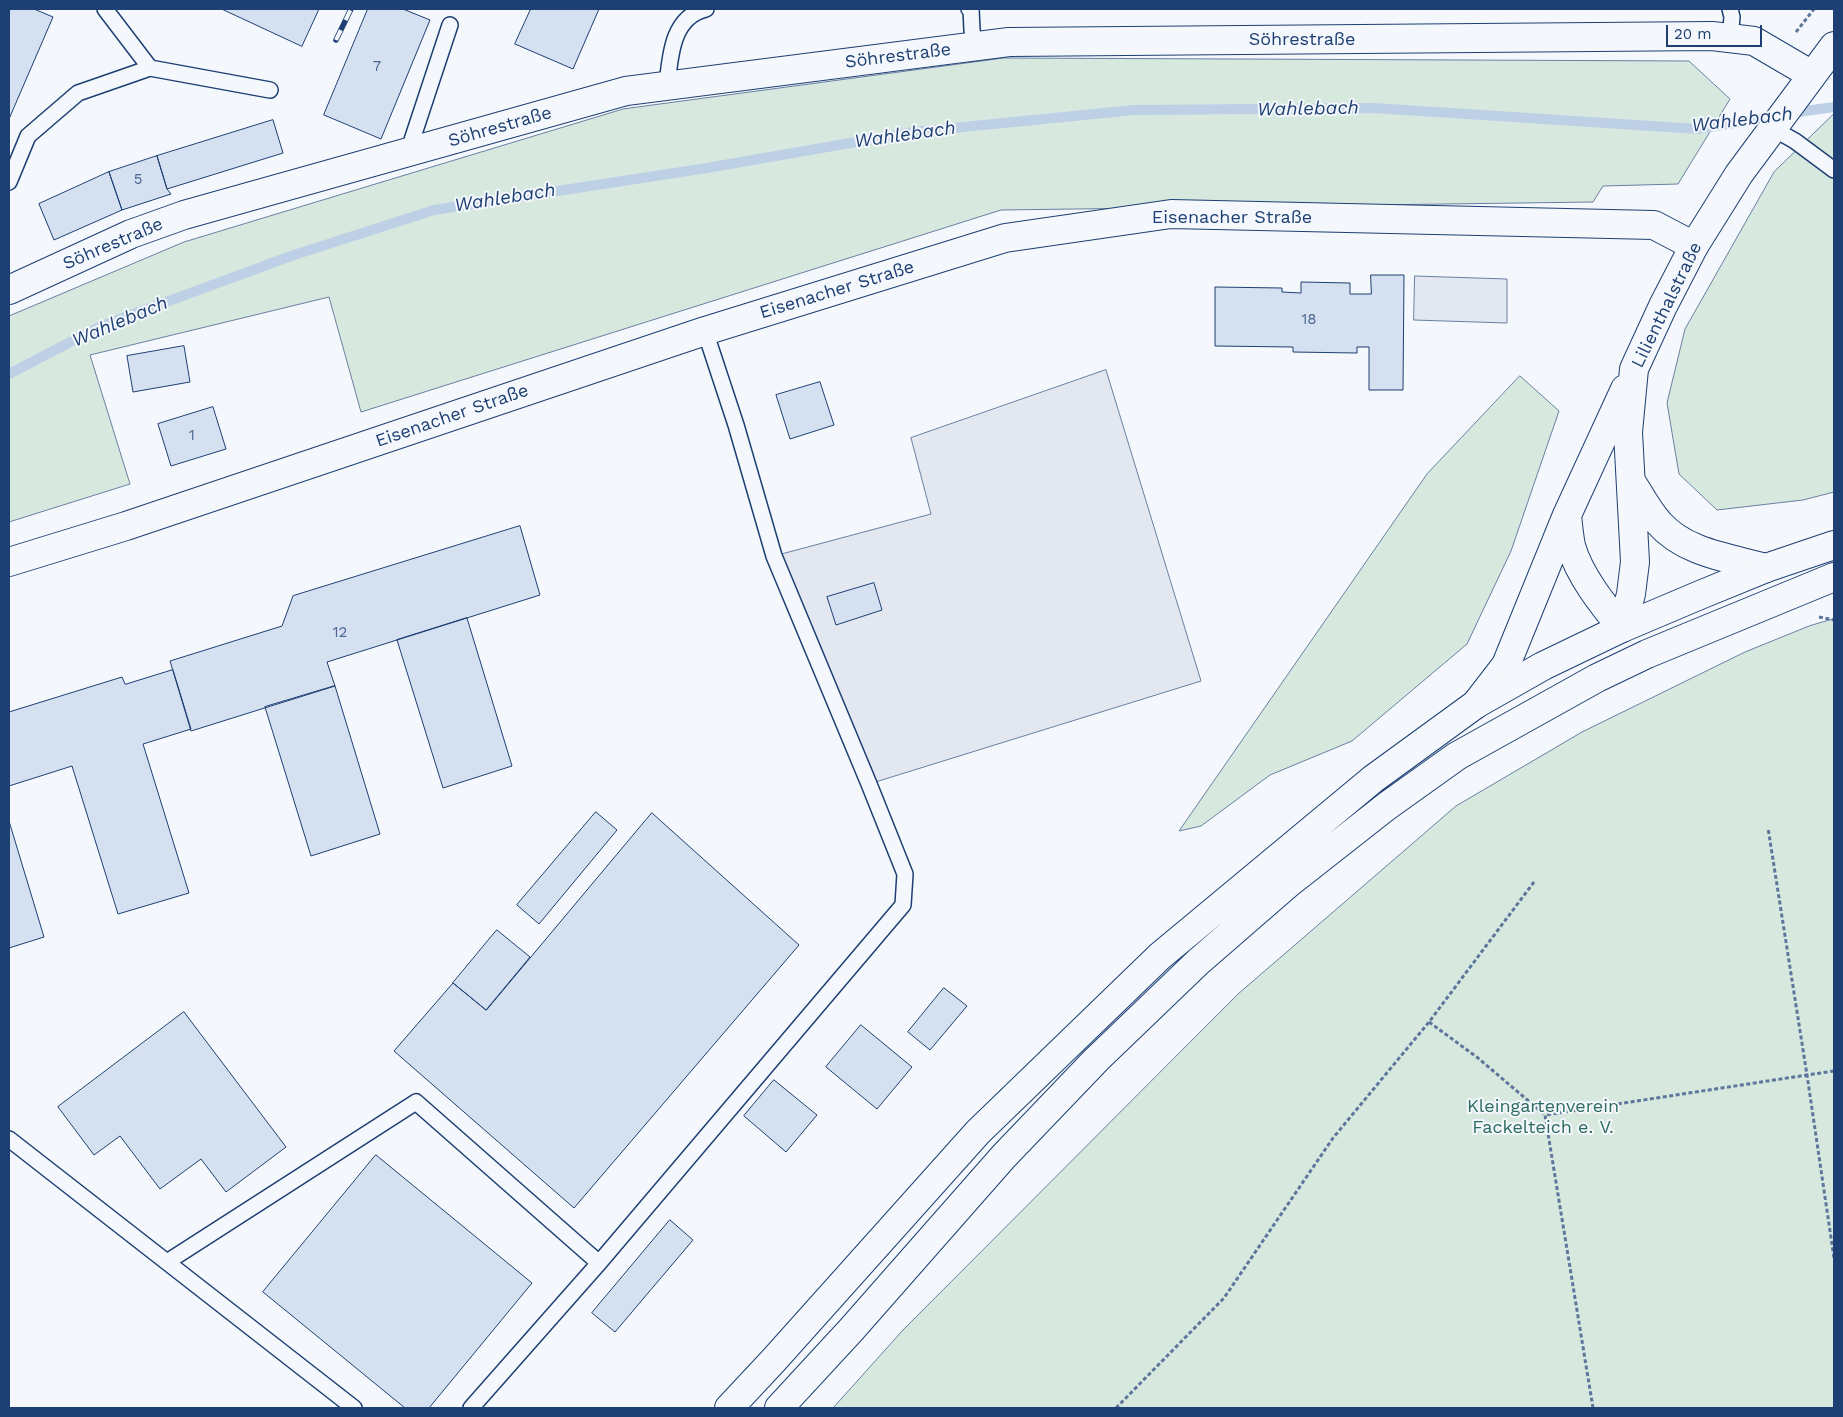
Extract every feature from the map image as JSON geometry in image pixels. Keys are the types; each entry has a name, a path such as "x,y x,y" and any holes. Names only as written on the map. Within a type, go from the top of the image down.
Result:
{"main road":[{"name":"Söhrestraße","path":"9,290 131,234 184,215 626,91 1009,42 1712,36 1754,41 1805,84"},
{"name":"Lilienthalstraße","path":"1597,678 1622,628 1631,594 1635,562 1628,432 1634,369 1663,306 1694,246 1739,174 1834,46"},
{"name":"Eisenacher Straße","path":"9,562 126,526 705,331 1005,238 1171,214 1654,225 1694,246"},
{"path":"1476,704 1506,665 1567,516 1634,369"},
{"path":"1630,479 1660,524 1677,538 1698,549 1766,568"},
{"path":"1567,516 1572,547 1584,574 1602,603 1622,628"},
{"path":"728,1408 773,1361 978,1132 1160,956 1373,779 1476,704 1543,666 1622,628 1766,568 1834,545"},
{"path":"1622,628 1834,573"},
{"path":"779,1408 857,1323 1004,1156 1096,1060 1198,962 1290,883 1387,806 1457,756 1597,678 1646,654 1834,577"}],"lane":[{"path":"105,9 150,68"},
{"path":"667,86 672,48 678,29 690,18 706,9"},
{"path":"970,9 975,47"},
{"path":"1730,9 1732,17 1730,38"},
{"path":"408,152 450,24"},
{"path":"9,182 28,136 78,93 150,68 270,90"},
{"path":"1772,128 1795,141 1834,170"},
{"path":"471,1408 599,1263 903,905 905,874 774,556 736,425 705,331"},
{"path":"167,1262 416,1102 599,1263"},
{"path":"9,1139 354,1408"}],"path":[{"path":"1768,828 1834,1258"},
{"path":"1116,1408 1224,1298 1333,1138 1429,1022 1534,882"},
{"path":"1429,1022 1478,1058 1544,1115 1594,1408"},
{"path":"1544,1115 1834,1071"}],"green space":[{"path":"1004,58 1689,61 1730,99 1678,184 1603,186 1593,202 1001,210 361,412 329,297 90,355 130,484 9,522 9,316 184,242 623,109"},
{"path":"1834,114 1834,492 1803,500 1717,510 1679,474 1667,403 1685,329 1774,172"},
{"path":"1520,376 1559,411 1511,551 1467,644 1352,741 1270,775 1201,826 1179,831 1427,474"},
{"name":"Kleingartenverein Fackelteich e. V.","path":"1834,619 1834,1408 833,1408 903,1330 1238,994 1456,806 1582,732 1745,652 1809,626"}],"shaded area":[{"path":"1415,276 1507,279 1507,323 1414,320"},
{"path":"1106,370 1201,681 869,784 774,556 931,514 911,438"}],"building":[{"path":"9,9 34,9 53,17 9,119"},
{"path":"222,9 319,9 302,46"},
{"path":"368,9 403,9 430,20 381,139 324,115"},
{"path":"531,9 599,9 573,69 515,44"},
{"path":"273,120 283,153 167,189 157,156"},
{"path":"157,156 167,189 171,194 122,210 109,172"},
{"path":"109,172 122,210 54,240 39,204"},
{"path":"1371,275 1404,275 1403,390 1369,390 1369,347 1357,347 1357,353 1293,352 1293,347 1215,346 1215,287 1282,288 1282,292 1301,293 1301,282 1350,283 1350,294 1371,294"},
{"path":"184,346 190,382 133,392 127,356"},
{"path":"820,382 834,425 790,439 776,395"},
{"path":"213,407 226,449 171,466 158,424"},
{"path":"520,526 540,595 327,662 335,686 191,731 170,661 282,626 293,596"},
{"path":"874,583 882,610 836,625 827,597"},
{"path":"467,618 512,766 443,788 397,640"},
{"path":"173,670 191,729 143,744 189,893 118,914 72,766 9,786 9,712 122,677 125,684"},
{"path":"335,686 380,834 311,856 265,707"},
{"path":"596,812 617,830 539,924 517,905"},
{"path":"652,813 799,945 574,1208 394,1051 453,983 486,1010"},
{"path":"9,821 44,937 9,948"},
{"path":"497,930 530,957 486,1010 453,983"},
{"path":"944,988 967,1006 930,1050 908,1032"},
{"path":"184,1012 286,1147 226,1192 201,1159 160,1189 120,1136 94,1155 58,1107"},
{"path":"861,1025 912,1067 877,1109 826,1067"},
{"path":"774,1080 817,1115 786,1152 744,1116"},
{"path":"376,1155 532,1283 429,1408 405,1408 263,1292"},
{"path":"670,1220 693,1240 615,1332 592,1313"}],"waterway":[{"name":"Wahlebach","path":"1791,113 1834,107"},
{"name":"Wahlebach","path":"9,374 101,326 291,256 434,210 707,168 913,132 1134,110 1374,108 1698,129 1777,116"}],"railway":[{"path":"336,40 351,9"}]}
